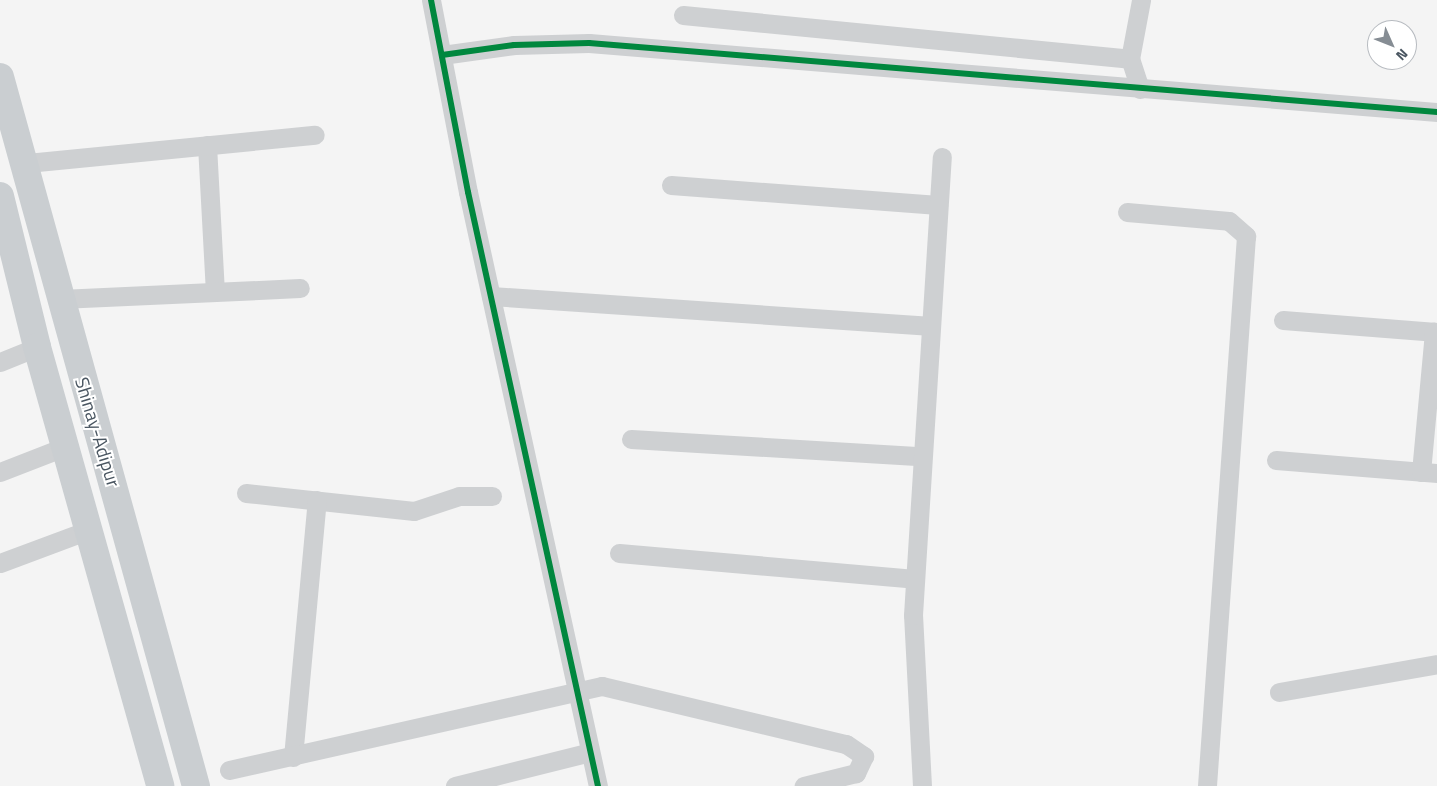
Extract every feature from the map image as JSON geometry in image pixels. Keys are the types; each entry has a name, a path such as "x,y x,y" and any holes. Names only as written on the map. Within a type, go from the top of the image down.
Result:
{"main road":[{"name":"Shinay-Adipur","path":"0,78 27,163 60,299 196,786"},
{"name":"Shinay-Adipur","path":"0,196 37,348 91,529 160,786"}],"street":[{"path":"431,0 491,296 598,786"},
{"path":"1140,89 1130,59 1141,0"},
{"path":"683,15 1130,59"},
{"path":"442,55 514,45 589,43 1437,112"},
{"path":"27,163 315,135"},
{"path":"207,145 215,292"},
{"path":"922,786 913,659 915,579 928,326 942,157"},
{"path":"671,185 938,205"},
{"path":"1127,212 1229,221 1246,236 1207,786"},
{"path":"60,299 300,288"},
{"path":"491,296 928,326"},
{"path":"1276,460 1429,472 1436,332 1283,320"},
{"path":"0,362 37,348"},
{"path":"631,439 921,456"},
{"path":"0,472 66,446"},
{"path":"246,493 414,511 459,496 492,496"},
{"path":"293,757 317,500"},
{"path":"0,563 91,529"},
{"path":"619,553 915,579"},
{"path":"1279,692 1437,664"},
{"path":"229,770 293,757 578,690 624,688 846,744 864,756 856,773 804,786"},
{"path":"455,786 590,752"}],"cycle path":[{"path":"431,0 468,192 598,786"},
{"path":"442,55 514,45 589,43 1437,112"}]}
